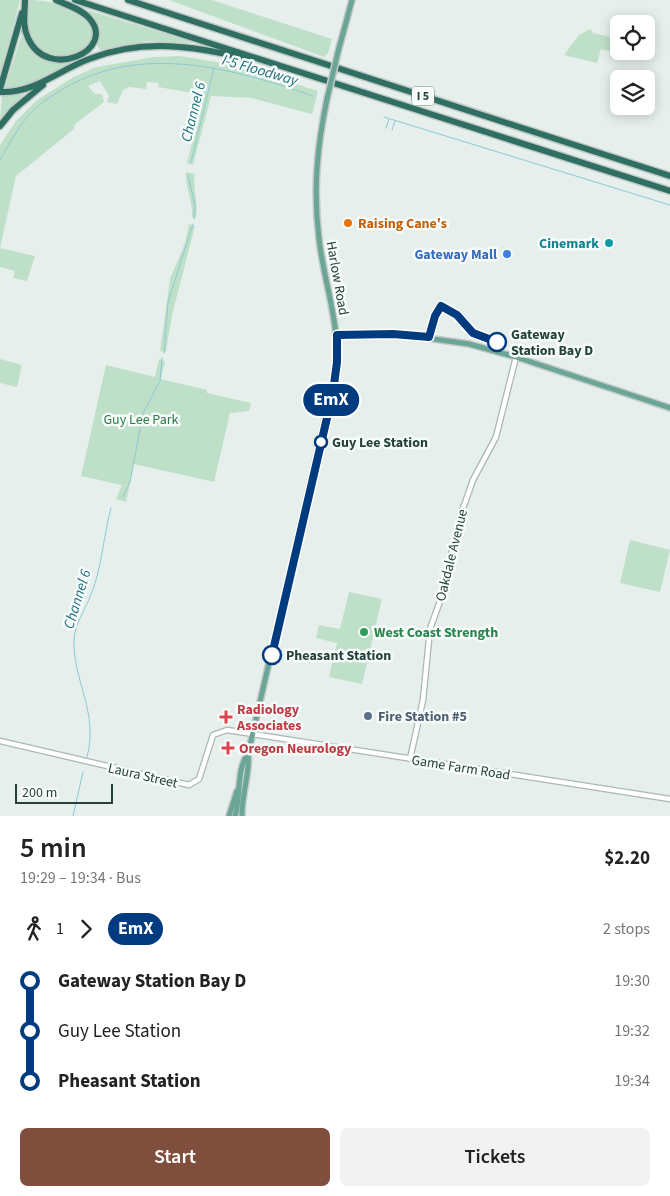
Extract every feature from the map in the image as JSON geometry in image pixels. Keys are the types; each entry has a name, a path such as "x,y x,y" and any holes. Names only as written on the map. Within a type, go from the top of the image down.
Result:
{"highway":[{"path":"25,0 25,30 33,47 48,57 59,60 72,58 82,54 92,45 95,37 95,28 84,13 56,0"},
{"path":"25,0 1,88 28,89 101,54 124,48 157,45 207,49 303,72"},
{"name":"I 5","path":"75,0 670,191"},
{"name":"I 5","path":"128,0 670,176"},
{"path":"140,0 176,17"},
{"path":"0,126 13,110 51,77"}],"main road":[{"name":"Harlow Road","path":"248,754 333,392 337,362 337,335 319,240 315,186 316,154 327,99 352,0"},
{"path":"337,335 393,334 429,337 470,344 516,357 670,408"},
{"path":"235,816 241,776 245,758 248,754"},
{"path":"242,816 248,754"},
{"path":"229,816 241,776"}],"street":[{"name":"Oakdale Avenue","path":"410,759 423,700 430,629 440,604 461,514 473,480 496,437 516,357"},
{"name":"Laura Street","path":"0,741 189,785 200,779 213,735 227,730 253,734"},
{"name":"Game Farm Road","path":"253,734 670,800"}],"green space":[{"path":"0,0 20,0 0,75"},
{"path":"30,0 57,4 84,16 92,29 91,41 87,47 77,54 59,57 35,45 29,34 27,20"},
{"path":"169,0 212,0 332,39 328,53 324,57"},
{"path":"87,10 196,43 147,41 100,50 97,45 99,35 97,26"},
{"path":"590,29 593,33 610,37 610,51 601,49 597,63 564,55 579,35"},
{"path":"22,34 30,48 40,57 53,62 69,63 30,84 22,87 5,88"},
{"path":"180,56 232,66 318,91 312,114 251,98 211,96 193,165 187,163 204,95 158,87 159,83 147,82 146,89 129,87 123,90 117,104 107,102 109,96 100,81 88,86 95,94 102,94 104,102 75,124 74,129 16,176 0,248 0,145 16,121 37,100 72,78 96,67 154,57"},
{"path":"24,94 0,121 2,96"},
{"path":"186,172 195,174 196,218 192,217"},
{"path":"189,224 195,226 172,315 166,352 160,351 170,279 185,243"},
{"path":"0,248 35,256 27,281 13,278 15,271 0,267"},
{"path":"0,359 22,365 17,387 0,383"},
{"name":"Guy Lee Park","path":"159,359 165,361 161,379 207,390 207,393 251,403 249,411 230,413 214,482 134,464 126,502 116,499 122,485 81,476 106,365 155,377"},
{"path":"630,540 670,550 660,592 620,583"},
{"path":"349,592 382,599 362,684 329,677 337,643 316,638 319,625 340,629"}],"waterway":[{"name":"I-5 Floodway","path":"0,160 21,125 37,107 69,85 103,72 137,65 172,64 207,67 278,84 313,96"},
{"name":"Channel 6","path":"191,162 214,68"},
{"name":"I-5 Floodway","path":"384,117 670,205"},
{"name":"I-5 Floodway","path":"386,128 389,119"},
{"name":"I-5 Floodway","path":"392,130 395,121"},
{"name":"Channel 6","path":"188,175 195,206 194,219"},
{"name":"Channel 6","path":"164,353 168,302 193,224"},
{"name":"Channel 6","path":"123,497 130,482 143,413 160,381 162,358"},
{"name":"Channel 6","path":"87,757 90,726 77,670 74,640 78,623 94,586 111,508"},
{"name":"Channel 6","path":"73,816 83,772"}],"bus line":[{"name":"EmX","path":"272,655 333,392 337,362 337,335 393,334 429,337 435,316 441,306 465,321 469,330 473,333 497,342"}],"place":[{"name":"Raising Cane's","path":"348,223"},
{"name":"Cinemark","path":"609,243"},
{"name":"Gateway Mall","path":"507,254"},
{"name":"Gateway Station Bay D","path":"497,342"},
{"name":"Guy Lee Station","path":"321,442"},
{"name":"West Coast Strength","path":"364,632"},
{"name":"Pheasant Station","path":"272,655"},
{"name":"Fire Station #5","path":"368,716"},
{"name":"Radiology Associates","path":"226,717"},
{"name":"Oregon Neurology","path":"228,748"}]}
